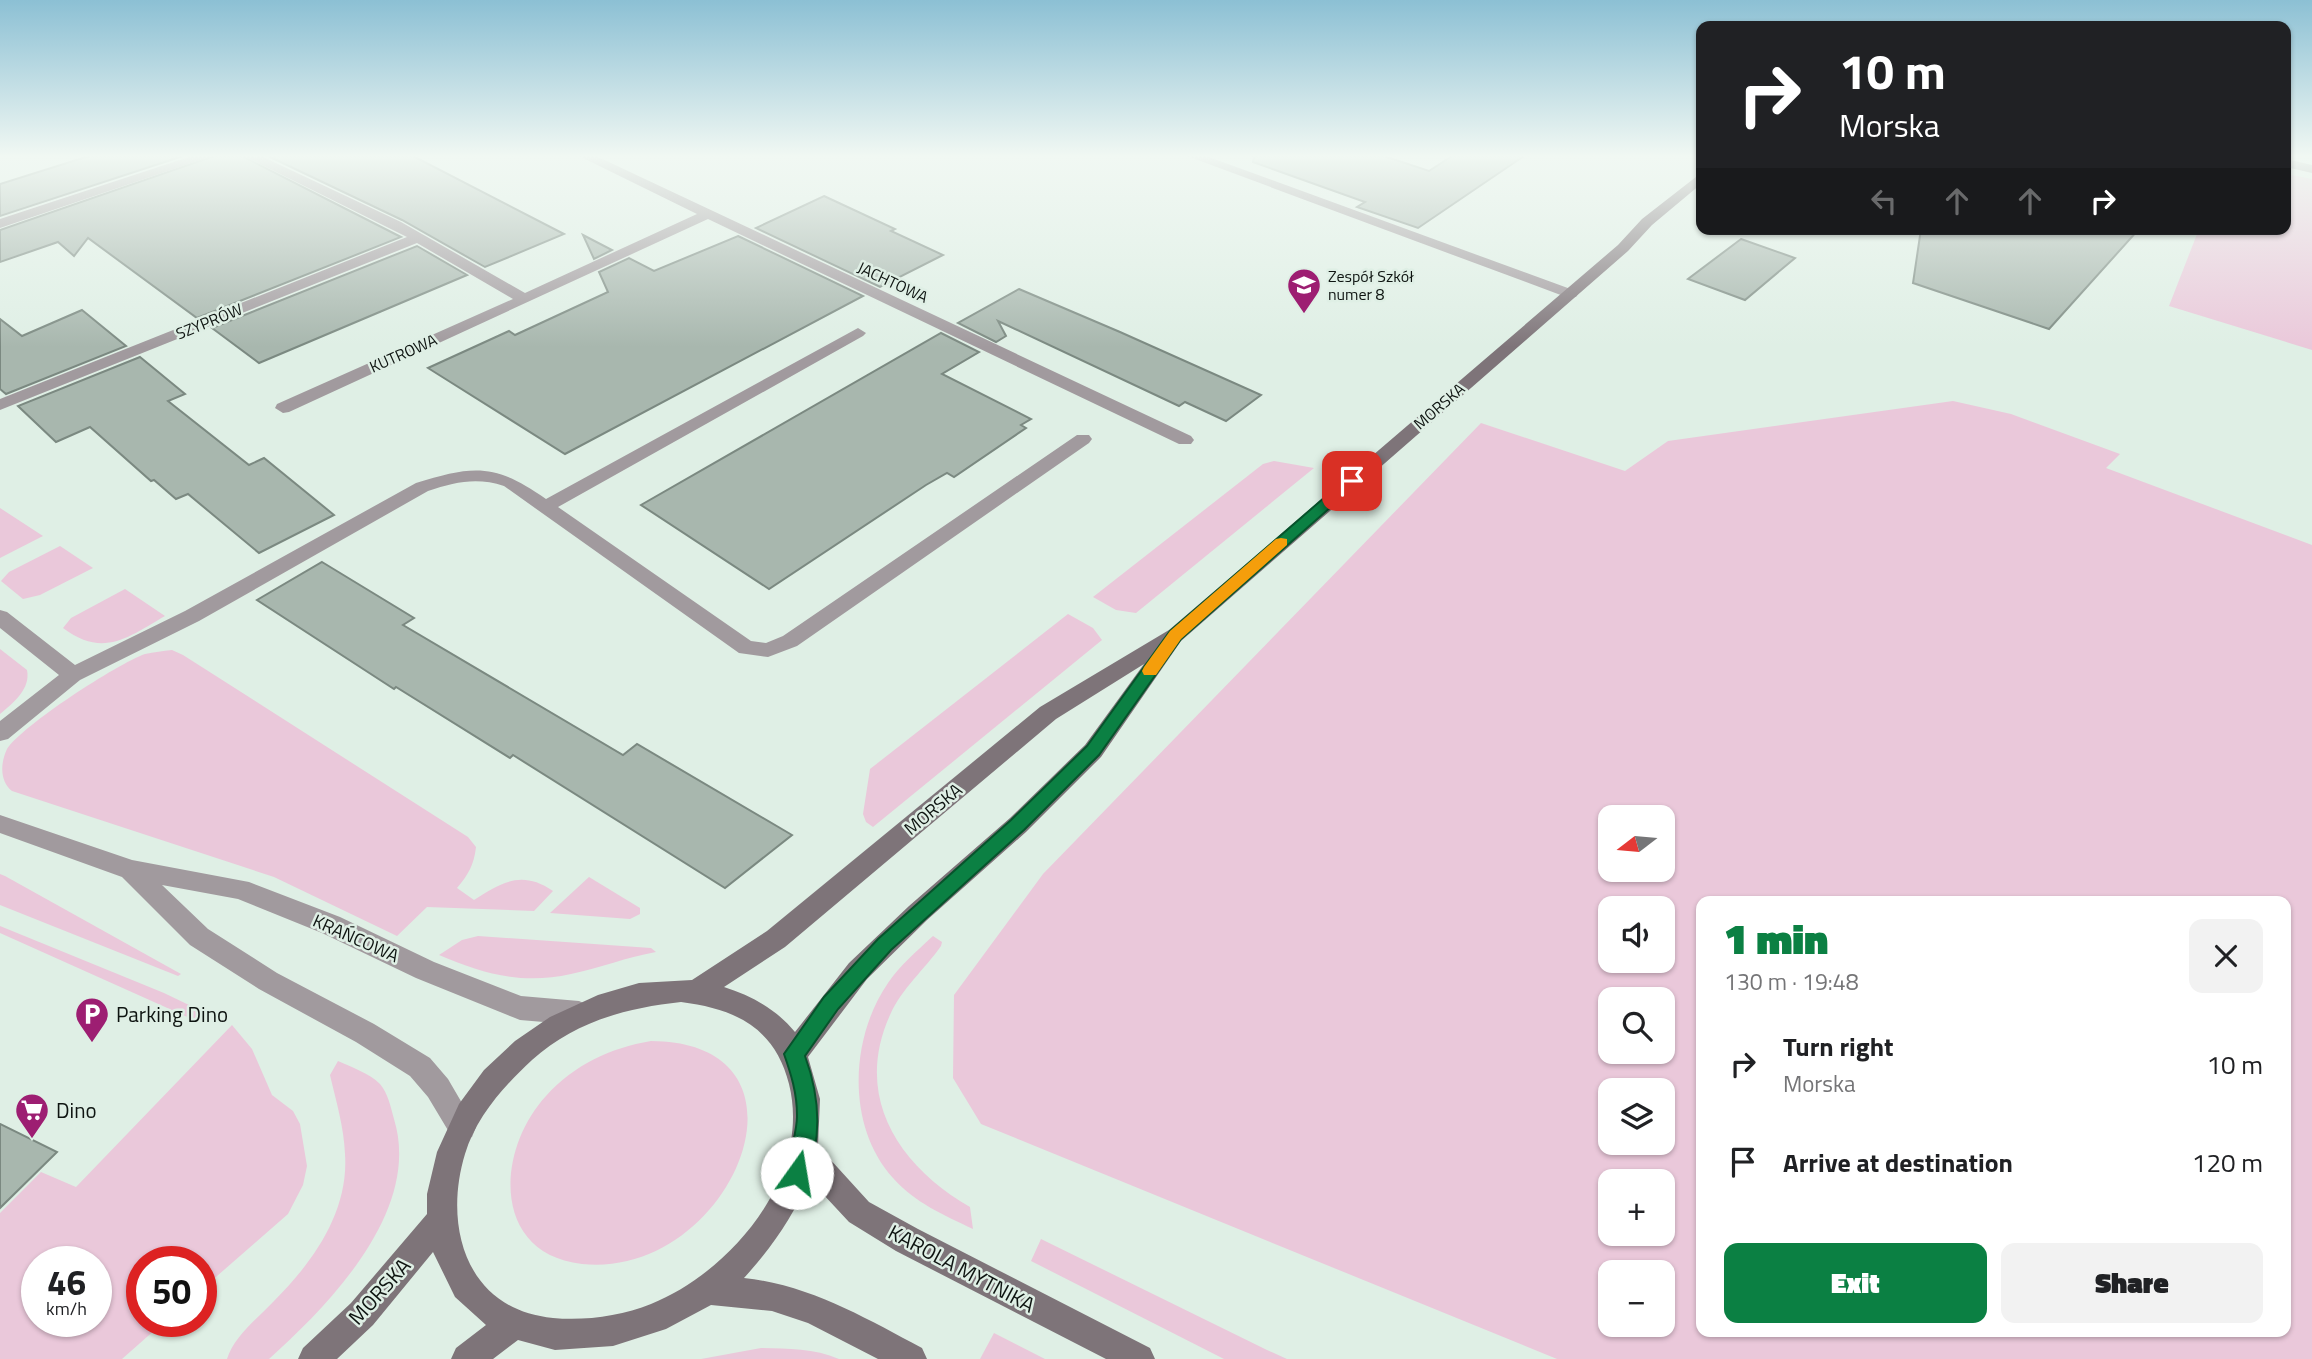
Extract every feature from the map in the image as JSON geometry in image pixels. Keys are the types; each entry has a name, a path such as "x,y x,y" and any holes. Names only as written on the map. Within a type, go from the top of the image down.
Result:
{"main road":[{"name":"MORSKA","path":"696,991 776,939 1048,713 1176,635 1571,294 1623,248 1650,219"},
{"name":"MORSKA","path":"794,1054 858,971 918,913 1018,825 1093,751 1176,635"},
{"path":"696,991 731,1000 761,1016 785,1040 794,1054 807,1100 804,1152 788,1194 763,1236 746,1255 707,1289 660,1316 608,1332 549,1334 496,1315 468,1290 449,1257 441,1220 444,1182 462,1127 484,1092 511,1061 544,1034 579,1013 613,1000 647,992 696,991"},
{"name":"KAROLA MYTNIKA","path":"804,1152 859,1212 907,1240 1139,1359"},
{"name":"MORSKA","path":"314,1359 362,1314 441,1220"},
{"path":"707,1289 772,1296 814,1309 911,1359"},
{"path":"467,1359 515,1323"}],"street":[{"path":"384,219 524,299"},
{"name":"KUTROWA","path":"283,408 697,219"},
{"name":"JACHTOWA","path":"720,219 1185,440"},
{"path":"1367,219 1571,294"},
{"name":"SZYPRÓW","path":"0,405 418,238"},
{"path":"545,507 858,333"},
{"path":"0,733 73,675 180,622 422,486 455,476 488,474 510,482 746,648 768,650 790,641 1083,439"},
{"path":"0,617 73,675"},
{"name":"KRAŃCOWA","path":"0,824 130,870 240,889 331,925 488,997 520,1008 579,1013"},
{"name":"KRAŃCOWA","path":"130,870 199,937 268,981 365,1033 420,1067 438,1088 462,1127"}],"shaded area":[{"path":"2291,219 2312,219 2312,350 2169,306 2197,235 2291,235"},
{"path":"1953,401 2011,414 2120,454 2106,468 2312,545 2312,1359 1557,1359 981,1124 953,1078 954,995 1043,874 1481,423 1625,471 1668,441"},
{"path":"1274,461 1314,468 1136,613 1116,610 1093,597 1263,464"},
{"path":"0,508 43,536 0,558"},
{"path":"60,546 93,568 40,595 23,599 1,581 9,572"},
{"path":"125,589 165,616 115,642 90,642 63,628 71,618"},
{"path":"1068,614 1093,628 1102,640 873,827 866,822 863,814 870,769"},
{"path":"0,649 27,670 28,677 20,695 0,714"},
{"path":"172,650 468,837 476,847 475,853 470,869 457,888 474,900 512,881 532,881 553,891 534,911 427,907 397,936 274,877 12,791 8,787 2,772 7,749 31,725 72,696 132,660 145,654"},
{"path":"0,874 181,974 178,976 0,905"},
{"path":"589,877 640,908 640,914 630,919 550,913"},
{"path":"0,926 164,993 216,1018 203,1024 0,933"},
{"path":"478,936 651,948 656,952 571,974 536,978 503,976 471,968 439,955 462,940"},
{"path":"933,936 942,942 941,946 895,1005 880,1045 877,1074 880,1101 889,1126 904,1150 922,1171 970,1207 973,1229 920,1201 893,1178 878,1157 867,1133 861,1108 860,1055 875,1005 898,970"},
{"path":"232,1025 252,1049 272,1095 293,1111 300,1124 307,1166 303,1185 288,1214 217,1276 217,1246 126,1246 126,1337 147,1337 122,1359 0,1359 0,1213 41,1172 76,1187"},
{"path":"651,1041 706,1052 737,1079 748,1116 740,1159 717,1201 681,1236 635,1259 582,1264 552,1256 531,1241 517,1221 511,1196 511,1170 529,1118 546,1096 568,1075 607,1053"},
{"path":"338,1061 376,1080 387,1096 394,1119 399,1153 395,1187 383,1220 343,1283 269,1359 227,1359 241,1335 315,1253 335,1216 345,1175 343,1134 330,1075"},
{"path":"1041,1239 1287,1359 1224,1359 1031,1261"},
{"path":"994,1333 1045,1359 980,1359"},
{"path":"761,1348 810,1351 839,1359 701,1359"}],"building":[{"path":"31,219 366,219 401,237 197,318 88,238 74,256 58,242 0,262 0,230"},
{"path":"536,219 564,234 485,267 402,220"},
{"path":"774,219 874,219 895,229 891,231 943,255 880,287 756,228"},
{"path":"1393,219 1431,219 1418,228"},
{"path":"583,235 612,250 594,259"},
{"path":"1920,235 2134,235 2049,329 1913,283"},
{"path":"738,236 863,296 565,454 428,368 509,331 515,335 608,292 599,272 629,258 654,271"},
{"path":"1741,239 1795,258 1745,300 1688,279"},
{"path":"417,246 467,275 259,363 212,328"},
{"path":"1019,289 1261,395 1226,421 1185,402 1179,406 998,321 1006,336 996,342 958,323"},
{"path":"82,310 126,346 6,394 0,389 0,319 22,336"},
{"path":"941,333 979,352 942,374 1031,419 1021,425 1026,428 954,477 947,473 926,485 769,589 641,505"},
{"path":"140,357 185,394 168,401 249,465 264,458 334,515 259,553 188,494 176,499 154,480 151,481 90,427 56,442 18,406"},
{"path":"322,562 414,618 403,625 623,755 637,744 792,835 725,888 513,755 510,758 396,687 394,689 257,600"},
{"path":"0,1124 57,1152 0,1208"}],"slow traffic":[{"path":"1150,671 1176,635 1281,542"}],"place":[{"name":"Zespół Szkół numer 8","path":"1304,315"},
{"name":"Parking Dino","path":"92,1044"},
{"name":"Dino","path":"32,1140"}],"route":[{"path":"797,1173 804,1152 808,1116 804,1083 794,1054 831,1003 884,944 1018,825 1093,751 1176,635 1352,481"}]}
